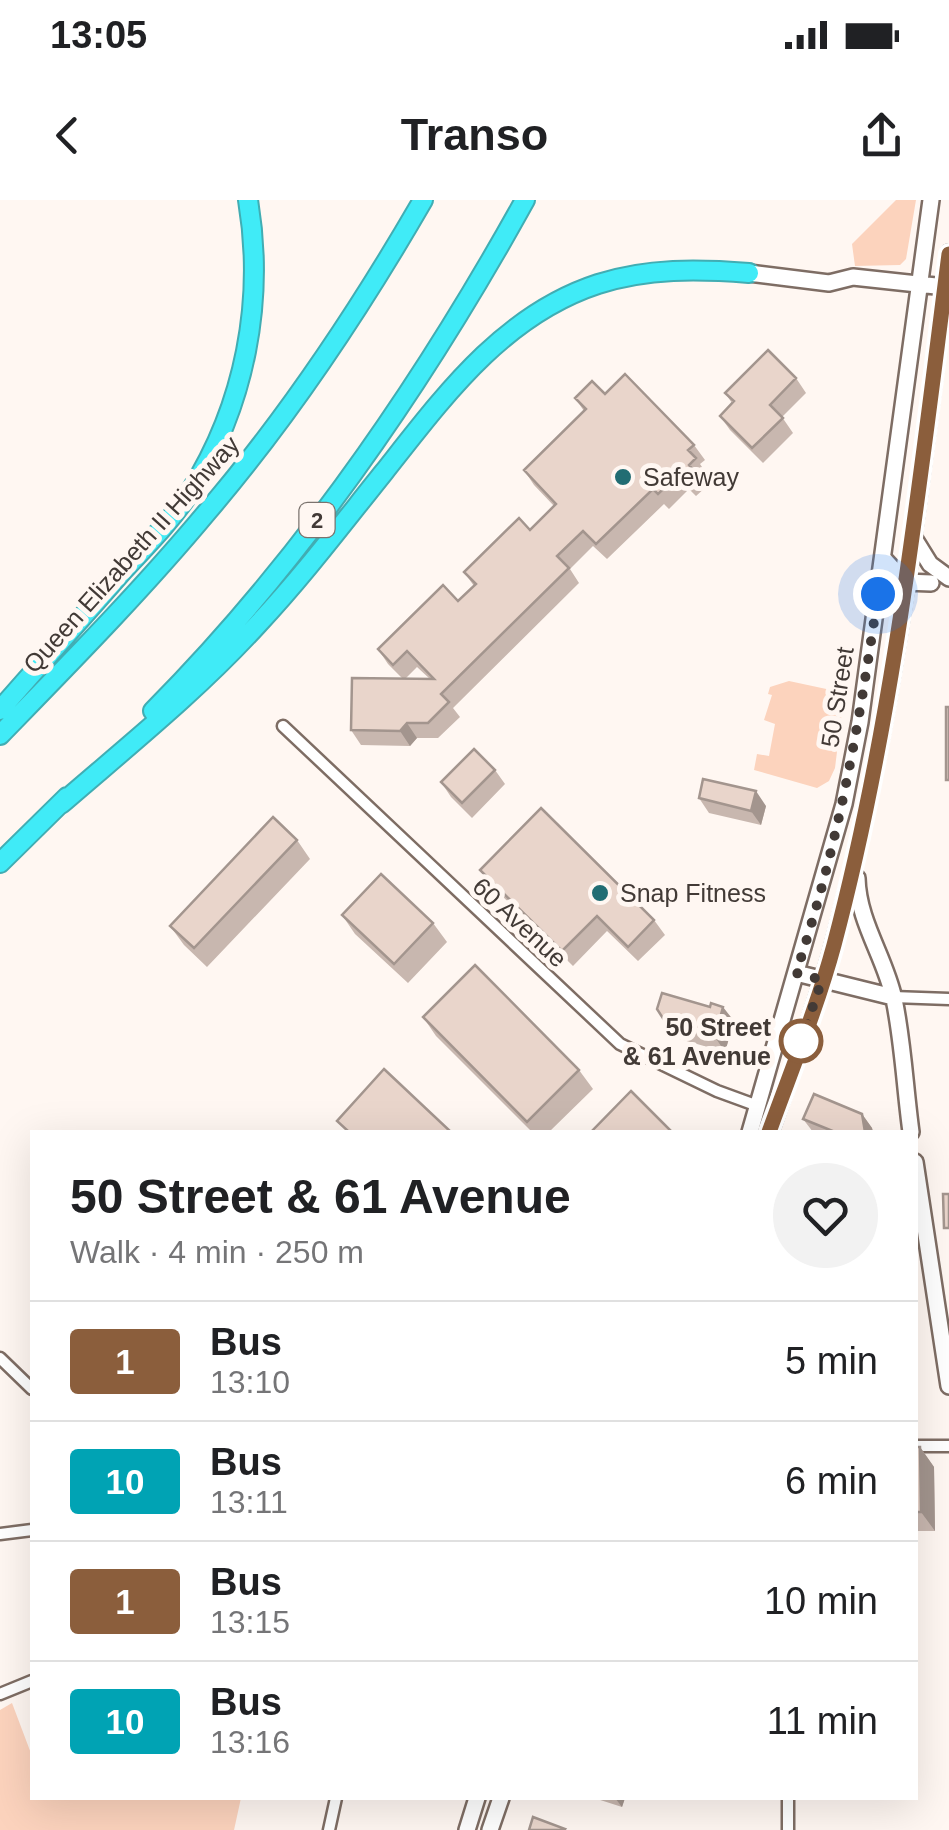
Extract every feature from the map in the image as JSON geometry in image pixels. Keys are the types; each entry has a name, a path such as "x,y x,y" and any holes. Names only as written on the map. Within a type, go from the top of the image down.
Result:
{"highway":[{"path":"0,710 174,514 203,470 236,391 252,323 255,260 248,200"},
{"name":"Queen Elizabeth II Highway","path":"0,735 143,585 250,458 342,330 424,200"},
{"name":"2","path":"0,863 185,679 300,544 436,349 525,200"},
{"path":"61,804 198,686 258,625 433,410 486,352 516,326 570,295 617,278 688,270 749,273"}],"main road":[{"name":"50 Street","path":"751,1130 844,804 862,708 931,200"},
{"name":"50 Street","path":"771,1130 822,980 856,854 890,688 949,253"},
{"path":"749,273 828,283 853,278 947,288"},
{"path":"912,535 930,564 949,579"},
{"path":"883,558 906,582 949,579"},
{"path":"902,605 930,583"},
{"path":"856,854 857,894 894,997 911,1130"},
{"path":"796,973 894,997"},
{"path":"918,1206 921,1249 949,1386"},
{"path":"467,1830 477,1800"},
{"path":"490,1830 500,1800"}],"street":[{"name":"60 Avenue","path":"283,726 620,1044 716,1091 758,1106"},
{"path":"894,997 949,999"},
{"path":"0,1358 30,1387"},
{"path":"918,1446 949,1446"},
{"path":"0,1534 30,1530"},
{"path":"0,1694 30,1682"},
{"path":"329,1830 336,1800"},
{"path":"788,1800 788,1830"}],"shaded area":[{"path":"896,200 916,200 906,259 900,265 855,266 852,244"},
{"path":"789,681 831,690 843,703 835,768 829,781 817,788 754,770 757,754 769,756 775,724 764,720 772,695 768,694 770,687"},
{"path":"12,1703 30,1751 30,1800 241,1800 234,1830 0,1830 0,1710"}],"building":[{"path":"768,350 796,378 770,405 783,418 752,448 720,416 734,401 725,393"},
{"path":"625,374 694,445 688,450 696,458 689,465 695,472 686,481 679,474 658,494 653,489 596,544 583,531 557,556 569,568 441,694 449,702 428,723 407,723 400,731 351,730 352,678 434,679 407,651 393,665 378,649 443,585 458,601 476,584 464,572 519,518 530,530 556,504 524,470 586,409 575,398 592,381 605,394"},
{"path":"949,707 949,780 946,780"},
{"path":"474,749 495,770 462,803 441,782"},
{"path":"703,779 756,791 751,811 699,798"},
{"path":"541,808 654,920 628,947 597,916 562,951 480,870"},
{"path":"273,817 297,840 194,948 170,926"},
{"path":"381,874 433,923 394,964 342,915"},
{"path":"475,965 579,1070 527,1122 423,1017"},
{"path":"662,993 723,1007 715,1037 666,1023 657,1009"},
{"path":"384,1069 449,1130 347,1130 337,1121"},
{"path":"631,1091 670,1130 593,1130"},
{"path":"814,1094 862,1114 865,1130 830,1130 803,1119"},
{"path":"943,1194 949,1194 949,1228 944,1228"},
{"path":"918,1447 920,1447 918,1512"},
{"path":"533,1817 565,1829 529,1830"}],"bus line":[{"name":"1","path":"770,1130 832,950 856,854 892,674 949,254"}],"place":[{"name":"Safeway","path":"623,477"},
{"name":"Snap Fitness","path":"600,893"},
{"name":"50 Street & 61 Avenue","path":"801,1041"}],"route":[{"path":"801,1041 822,980 796,973 844,804 878,594"}]}
